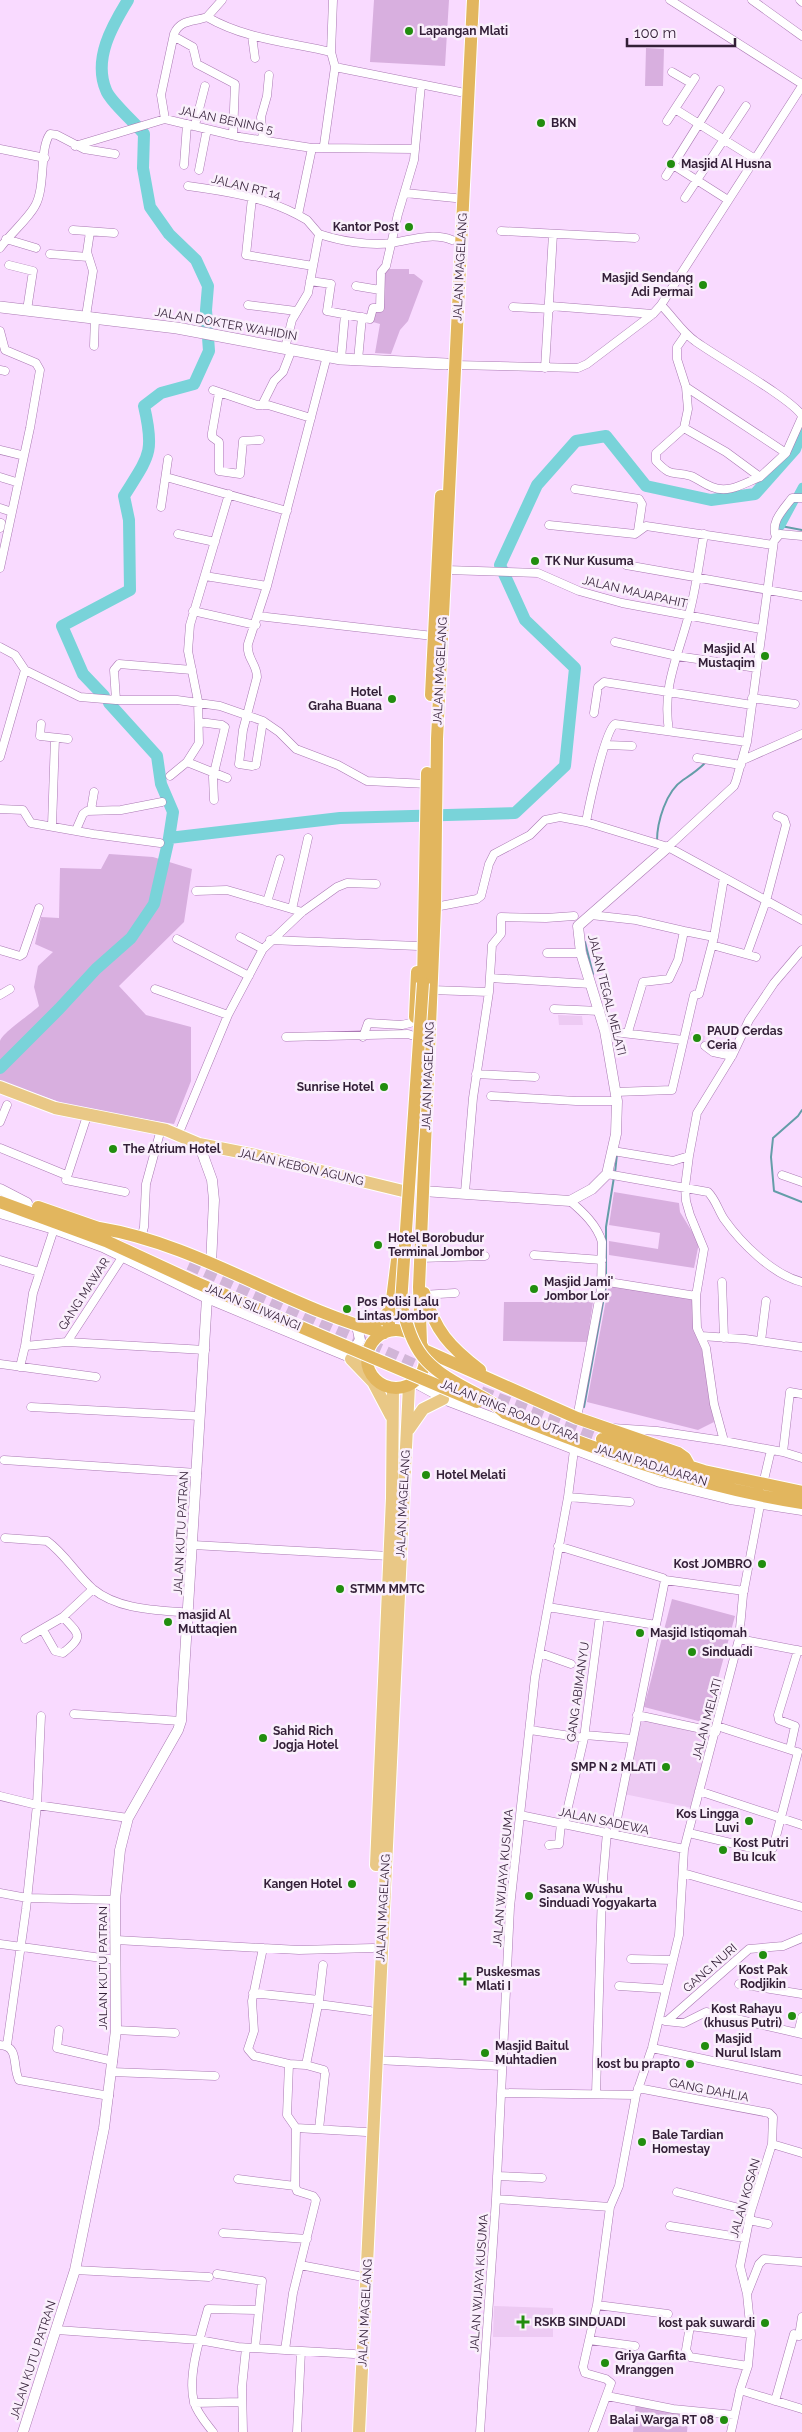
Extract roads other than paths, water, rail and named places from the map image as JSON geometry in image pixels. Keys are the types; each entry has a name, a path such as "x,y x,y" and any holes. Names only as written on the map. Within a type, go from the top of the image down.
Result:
{"highway":[{"name":"JALAN MAGELANG","path":"386,1332 395,1287 404,1191 418,946 422,910 430,906 430,798 446,570 452,240 454,198 460,166 460,92 464,0"},
{"name":"JALAN MAGELANG","path":"430,798 427,784 433,636 451,365 460,166 473,0"},
{"path":"430,906 427,986 401,1303 408,1328 426,1361 437,1372 495,1404 505,1413"},
{"name":"JALAN MAGELANG","path":"422,1347 420,1261 427,986"},
{"path":"0,1196 27,1203 99,1228 189,1264"},
{"name":"JALAN SILIWANGI","path":"0,1202 426,1382 505,1413"},
{"path":"99,1228 127,1232 211,1264 357,1326 386,1332 406,1332 422,1347 493,1382 577,1418 605,1434"},
{"path":"395,1287 421,1292 433,1320 444,1339 493,1382"},
{"path":"340,1319 368,1324 377,1322 387,1315 392,1306"},
{"path":"386,1332 375,1339 369,1348 367,1358 368,1368 378,1382 393,1388 411,1384 419,1378 425,1364 422,1347"},
{"name":"JALAN PADJAJARAN","path":"505,1413 656,1469 738,1490 802,1503"},
{"name":"JALAN PADJAJARAN","path":"605,1434 678,1453 685,1458 690,1467 802,1492"}],"main road":[{"name":"JALAN DOKTER WAHIDIN","path":"0,307 216,334 341,359 451,365"},
{"name":"JALAN KEBON AGUNG","path":"1,1088 55,1108 87,1116 161,1129 178,1134 199,1144 255,1155 404,1191"},
{"path":"349,1357 374,1382 393,1421"},
{"name":"JALAN MAGELANG","path":"359,2432 407,1434 411,1384"},
{"name":"JALAN MAGELANG","path":"351,2432 366,2132 389,1556 393,1388"},
{"path":"407,1434 414,1420 423,1409 446,1400"}],"street":[{"path":"75,146 165,119 161,96 174,34 181,24 190,20 207,17 222,0"},
{"path":"322,148 335,67 330,52 333,0"},
{"path":"451,365 573,369 583,367 653,314 661,305 802,85 670,0"},
{"path":"752,0 802,36"},
{"path":"207,17 222,26 252,36 330,52"},
{"path":"174,34 175,37 193,47 196,64 235,84 233,136"},
{"path":"252,36 255,58"},
{"path":"335,67 460,92"},
{"path":"667,121 693,81 672,72"},
{"path":"263,140 261,117 267,96 269,75"},
{"path":"310,281 330,284 326,310 371,318 373,308 380,308 381,272 385,268 405,193 414,149 421,85"},
{"path":"184,165 191,124 205,86"},
{"path":"666,176 720,90"},
{"path":"685,198 746,106"},
{"path":"675,109 755,159"},
{"name":"JALAN BENING 5","path":"165,119 233,136 312,148 414,149"},
{"path":"199,170 207,129"},
{"path":"0,248 35,207 39,196 46,143 50,134 56,135 75,146 114,154"},
{"path":"298,215 312,148"},
{"path":"0,149 45,158"},
{"path":"673,165 728,200"},
{"name":"JALAN RT 14","path":"188,186 216,190 278,205 298,215 310,224 318,234"},
{"path":"405,193 454,198"},
{"path":"252,198 246,255 313,266"},
{"path":"74,230 114,232"},
{"path":"501,231 635,238"},
{"path":"90,232 88,257 93,270 90,317 94,346"},
{"path":"262,405 266,393 283,372 296,311 308,293 318,234 328,237 391,243 432,236 452,240"},
{"path":"545,368 553,234"},
{"path":"6,239 36,248"},
{"path":"50,254 88,257"},
{"path":"9,265 33,271 26,310"},
{"path":"356,286 380,290"},
{"path":"248,305 296,311"},
{"path":"661,305 686,334 781,398 800,412 802,417 786,453 760,476 729,490 721,490 691,476 678,476 664,470 655,456 684,428 688,409 686,387 677,359 677,347 686,334"},
{"path":"513,307 550,307 653,314"},
{"path":"341,359 345,314"},
{"path":"358,360 362,317"},
{"path":"0,331 5,350 36,363 40,370 30,428 0,568"},
{"path":"263,721 256,765 241,765 238,762 257,677 257,671 249,659 248,649 267,586 327,356"},
{"path":"686,387 786,453"},
{"path":"260,440 242,441 240,474 219,471 219,442 212,437 216,392 311,418"},
{"path":"684,428 726,452 760,476"},
{"path":"0,508 9,513 23,439"},
{"path":"0,450 21,455"},
{"path":"161,508 168,459"},
{"path":"0,477 16,482"},
{"path":"166,477 287,511"},
{"path":"575,489 641,500 638,533"},
{"path":"170,776 187,762 199,743 198,701 188,651 193,611 216,542 229,494"},
{"name":"JALAN TEGAL MELATI","path":"607,1174 616,1134 616,1096 605,1031 581,953 578,926 668,848 734,786 747,742 761,629 777,539 774,527 777,518 799,497"},
{"path":"549,525 638,533 646,526 704,534 777,539 802,536"},
{"path":"178,534 216,542"},
{"path":"669,731 666,712 667,690 689,616 704,534"},
{"path":"626,565 802,596"},
{"name":"JALAN MAJAPAHIT","path":"446,570 531,572 588,594 689,616 761,629"},
{"path":"205,576 267,586"},
{"path":"193,611 256,625"},
{"path":"258,616 433,636"},
{"path":"615,642 677,656 757,668"},
{"path":"0,647 15,655 25,670 80,697 116,700 198,701 220,706 263,721 279,732 296,749 338,765 367,781 427,784"},
{"path":"116,700 114,670 119,664 192,670"},
{"path":"0,757 4,730 20,694 25,670"},
{"path":"594,713 598,687 601,683 752,702 795,704"},
{"path":"200,722 225,727 214,772 214,800"},
{"path":"41,724 39,735 68,739"},
{"path":"586,822 596,773 607,745 610,730 615,724 747,742"},
{"path":"697,758 742,763 802,734"},
{"path":"52,826 55,738"},
{"path":"607,745 632,746"},
{"path":"187,762 227,778"},
{"path":"91,810 94,792"},
{"path":"76,830 84,812 91,810 121,810 162,802"},
{"path":"0,809 23,810 29,822 93,834 160,843"},
{"path":"747,954 754,930 766,901 786,825 784,819 777,816"},
{"path":"430,906 477,899 481,896 489,864 494,854 530,835 545,820 560,817 586,822 668,848 802,920"},
{"path":"292,909 308,838"},
{"path":"267,902 280,859"},
{"path":"490,1096 569,1101 671,1091 694,995 699,994 713,941 724,878"},
{"path":"178,1134 228,1015 263,949 270,940 302,912 337,887 347,883 376,884"},
{"path":"196,891 227,890 302,912"},
{"path":"0,950 20,956 23,954 39,908"},
{"path":"465,1192 476,1074 490,978 492,945 501,934 501,917 546,918 574,916"},
{"path":"591,916 636,920 684,931 756,957"},
{"path":"628,1032 643,982 669,979 678,960 684,931"},
{"path":"240,937 263,949"},
{"path":"177,939 250,976"},
{"path":"270,940 418,946"},
{"path":"724,1442 714,1404 706,1348 697,1328 696,1296 704,1249 690,1215 685,1187 689,1156 697,1113 732,1056 749,1020 774,983 802,950"},
{"path":"547,953 581,953"},
{"path":"490,978 591,984"},
{"path":"427,986 488,992"},
{"path":"0,995 10,989"},
{"path":"155,989 228,1015"},
{"path":"554,1009 600,1011"},
{"path":"363,1037 368,1023 402,1025 414,1022"},
{"path":"605,1031 628,1032 683,1040"},
{"path":"286,1037 363,1037 408,1034 414,1036"},
{"path":"705,1046 713,1052 732,1056"},
{"path":"476,1074 535,1077"},
{"path":"0,1122 7,1106"},
{"path":"87,1116 66,1175 67,1182 125,1192"},
{"path":"141,1238 144,1227 146,1184 161,1129"},
{"path":"199,1144 212,1180 214,1200 211,1264"},
{"path":"0,1148 66,1175"},
{"path":"613,1151 673,1161 689,1156"},
{"path":"423,1191 465,1192 570,1201 592,1188 607,1174 708,1192 732,1229 765,1262 789,1279 802,1282"},
{"path":"782,1175 802,1182"},
{"path":"0,1189 27,1203"},
{"path":"570,1201 585,1214 600,1235 602,1260 600,1297 577,1418"},
{"path":"0,1213 56,1226 123,1256 207,1298 349,1357 368,1368"},
{"path":"20,1367 33,1293 56,1226"},
{"path":"534,1254 602,1260"},
{"name":"GANG MAWAR","path":"25,1346 67,1342 123,1256"},
{"path":"420,1261 485,1256"},
{"path":"0,1260 39,1272"},
{"path":"602,1281 696,1296"},
{"path":"722,1282 724,1338"},
{"path":"421,1292 455,1293"},
{"path":"564,1296 600,1297"},
{"name":"JALAN KUTU PATRAN","path":"24,2432 58,2330 75,2270 89,2211 109,2096 116,2030 115,1900 120,1850 128,1818 178,1730 181,1721 190,1613 207,1298"},
{"path":"761,1341 766,1301"},
{"path":"349,1357 360,1340 357,1326"},
{"path":"701,1336 761,1341 802,1347"},
{"path":"67,1342 205,1350"},
{"path":"0,1364 96,1376"},
{"path":"446,1400 447,1382 462,1367"},
{"name":"JALAN RING ROAD UTARA","path":"411,1384 446,1400 660,1482 760,1505 802,1510"},
{"path":"784,1452 790,1392 802,1394"},
{"path":"31,1407 200,1416"},
{"path":"605,1434 616,1427 657,1430 784,1452 802,1458"},
{"name":"JALAN WIJAYA KUSUMA","path":"480,2432 496,2200 510,1908 540,1653 568,1497 574,1450"},
{"path":"763,1484 771,1450"},
{"path":"4,1460 197,1473"},
{"path":"568,1497 630,1502"},
{"name":"JALAN MELATI","path":"607,2396 610,2381 591,2376 583,2371 597,2305 610,2207 620,2186 637,2092 663,2020 666,1989 679,1935 684,1849 739,1639 744,1591 760,1505"},
{"path":"5,1538 47,1541 93,1589 111,1600 125,1605 190,1613"},
{"path":"193,1545 389,1556"},
{"path":"558,1546 665,1580 744,1591"},
{"path":"596,2094 602,1891 611,1833 633,1739 665,1580"},
{"path":"24,1639 63,1617 93,1589"},
{"path":"548,1607 656,1625"},
{"name":"GANG ABIMANYU","path":"548,1845 559,1844 585,1737 600,1616"},
{"path":"43,1630 55,1651 63,1653 77,1642 78,1638 63,1617"},
{"path":"739,1639 800,1651 778,1715 780,1720 795,1726 790,1749"},
{"path":"540,1653 570,1664"},
{"path":"74,1714 181,1721"},
{"path":"637,1714 716,1729 800,1753 780,1817 775,1844 770,1849 760,1850 689,1833"},
{"path":"41,1716 37,1805 27,1898 4,2045 13,2050 19,2080 109,2096"},
{"path":"530,1730 585,1737 633,1739"},
{"path":"699,1791 802,1825"},
{"path":"0,1796 37,1805 128,1818"},
{"name":"JALAN SADEWA","path":"520,1815 684,1849"},
{"path":"683,1873 802,1907"},
{"path":"0,1893 27,1898 115,1900"},
{"name":"GANG NURI","path":"663,2020 749,1949 783,1946 802,1938"},
{"path":"116,1940 263,1948 373,1948"},
{"path":"0,1944 116,1960"},
{"path":"263,1948 253,1993 254,2031 248,2046 250,2053 289,2064 306,2065 324,2070 319,2129"},
{"path":"631,1958 673,1960"},
{"path":"306,2065 323,1965"},
{"path":"738,1984 802,1994"},
{"path":"618,1986 666,1989"},
{"path":"253,1993 370,2011"},
{"path":"663,2020 684,2023 706,2012 800,2033 802,2017"},
{"path":"59,2030 57,2048 113,2061"},
{"path":"116,2030 175,2033"},
{"path":"652,2048 802,2080"},
{"path":"376,2060 502,2066"},
{"path":"289,2064 286,2110 289,2121 296,2128 366,2132"},
{"path":"112,2072 215,2076"},
{"name":"GANG DAHLIA","path":"501,2093 596,2094 637,2092 769,2113 773,2117"},
{"name":"JALAN KOSAN","path":"731,2432 740,2390 748,2366 751,2334 747,2294 740,2266 744,2238 751,2211 772,2144 773,2117"},
{"path":"285,2350 293,2293 316,2200 313,2196 297,2191 295,2186 296,2128"},
{"path":"772,2144 802,2153"},
{"path":"497,2176 542,2178"},
{"path":"238,2179 295,2186"},
{"path":"677,2192 751,2211"},
{"path":"496,2200 610,2207"},
{"path":"749,2220 768,2224"},
{"path":"670,2226 744,2238"},
{"path":"223,2233 307,2239"},
{"path":"747,2294 759,2264 764,2259 802,2262"},
{"path":"300,2265 358,2276"},
{"path":"75,2270 209,2278"},
{"path":"217,2274 262,2281 255,2348"},
{"path":"597,2305 668,2314"},
{"path":"213,2432 194,2403 192,2387 199,2340 208,2309 259,2310"},
{"path":"775,2402 802,2318"},
{"path":"675,2324 751,2334"},
{"path":"690,2326 686,2350 690,2357 748,2366"},
{"path":"58,2330 199,2340 246,2348 354,2354"},
{"path":"590,2340 635,2346"},
{"path":"243,2432 242,2402 246,2348"},
{"path":"297,2432 300,2352"},
{"path":"740,2390 802,2409"},
{"path":"593,2432 607,2396 673,2409 734,2415"},
{"path":"194,2403 242,2402"}],"waterway":[{"path":"104,696 83,674 62,626 130,590 129,520 124,496 148,454 149,434 144,406 161,393 194,384 209,351 206,310 208,286 196,260 169,234 150,207 143,168 144,134 112,100 106,90 103,78 103,55 106,43 128,0"},
{"path":"0,1068 96,969 131,938 154,904 169,838 340,818 515,813 565,766 575,668 525,620 500,565 537,485 576,441 606,436 646,486 711,500 755,494 795,449 802,431"},
{"path":"781,526 802,487"},
{"path":"781,526 802,530"},
{"path":"109,703 157,756 161,784 173,812 169,838"},
{"path":"657,841 661,816 667,799 677,785 705,763"},
{"path":"585,942 593,974"},
{"path":"802,1110 798,1116 773,1138 771,1157 774,1191 802,1202"},
{"path":"615,1173 617,1154"},
{"path":"606,1276 606,1227 614,1177"},
{"path":"584,1407 606,1286"}],"tunnel":[{"path":"189,1264 446,1379"},
{"path":"481,1392 602,1439"}],"place":[{"name":"Lapangan Mlati","path":"409,31"},
{"name":"BKN","path":"541,123"},
{"name":"Masjid Al Husna","path":"671,164"},
{"name":"Kantor Post","path":"409,227"},
{"name":"Masjid Sendang Adi Permai","path":"703,285"},
{"name":"TK Nur Kusuma","path":"535,561"},
{"name":"Masjid Al Mustaqim","path":"765,656"},
{"name":"Hotel Graha Buana","path":"392,699"},
{"name":"PAUD Cerdas Ceria","path":"697,1038"},
{"name":"Sunrise Hotel","path":"384,1087"},
{"name":"The Atrium Hotel","path":"113,1149"},
{"name":"Hotel Borobudur Terminal Jombor","path":"378,1245"},
{"name":"Masjid Jami' Jombor Lor","path":"534,1289"},
{"name":"Pos Polisi Lalu Lintas Jombor","path":"347,1309"},
{"name":"Hotel Melati","path":"426,1475"},
{"name":"Kost JOMBRO","path":"762,1564"},
{"name":"STMM MMTC","path":"340,1589"},
{"name":"masjid Al Muttaqien","path":"168,1622"},
{"name":"Masjid Istiqomah","path":"640,1633"},
{"name":"Sinduadi","path":"692,1652"},
{"name":"Sahid Rich Jogja Hotel","path":"263,1738"},
{"name":"SMP N 2 MLATI","path":"666,1767"},
{"name":"Kos Lingga Luvi","path":"749,1821"},
{"name":"Kost Putri Bu Icuk","path":"723,1850"},
{"name":"Kangen Hotel","path":"352,1884"},
{"name":"Sasana Wushu Sinduadi Yogyakarta","path":"529,1896"},
{"name":"Kost Pak Rodjikin","path":"763,1955"},
{"name":"Puskesmas Mlati I","path":"465,1979"},
{"name":"Kost Rahayu (khusus Putri)","path":"792,2016"},
{"name":"Masjid Nurul Islam","path":"705,2046"},
{"name":"Masjid Baitul Muhtadien","path":"485,2053"},
{"name":"kost bu prapto","path":"690,2064"},
{"name":"Bale Tardian Homestay","path":"642,2142"},
{"name":"RSKB SINDUADI","path":"523,2322"},
{"name":"kost pak suwardi","path":"765,2323"},
{"name":"Griya Garfita Mranggen","path":"605,2363"},
{"name":"Balai Warga RT 08","path":"724,2420"}]}
